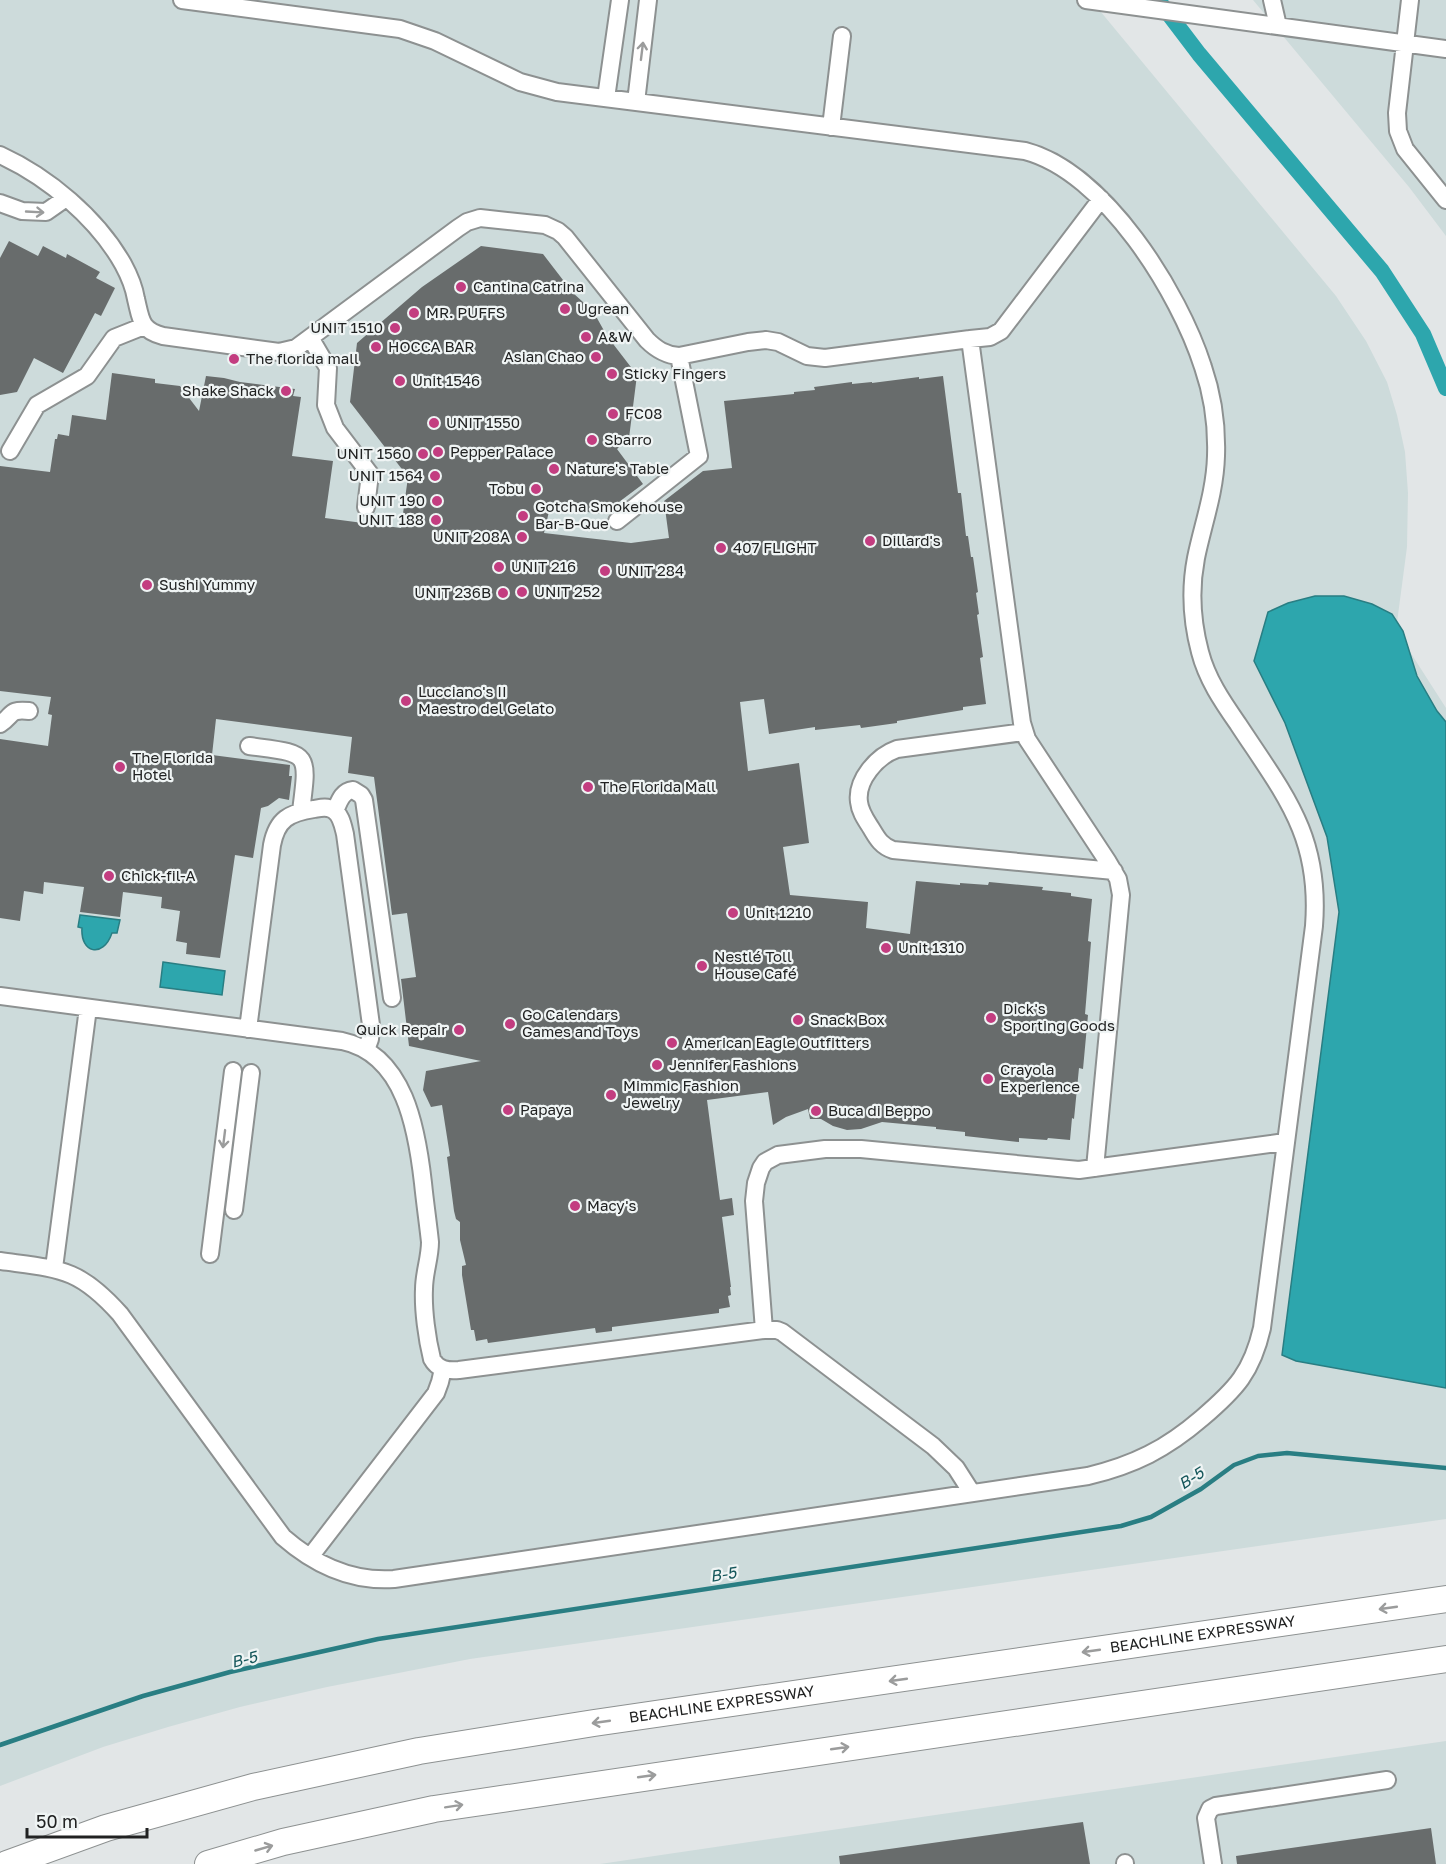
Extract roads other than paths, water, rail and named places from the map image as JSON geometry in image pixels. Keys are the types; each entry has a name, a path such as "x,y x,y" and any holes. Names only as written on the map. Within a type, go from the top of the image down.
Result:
{"highway":[{"name":"BEACHLINE EXPRESSWAY","path":"7,1864 106,1828 253,1786 419,1751 594,1723 1446,1599"},
{"path":"208,1864 283,1842 434,1809 1446,1659"}],"street":[{"path":"0,1261 54,1268 80,1278 94,1288 110,1303 277,1529 292,1544 327,1567 370,1580 394,1579 1088,1476 1127,1466 1165,1447 1198,1422 1232,1391 1243,1377 1252,1359 1262,1328 1314,926 1315,891 1303,831 1294,811 1216,690 1204,664 1197,639 1193,610 1194,571 1211,501 1216,448 1213,411 1204,368 1187,328 1160,277 1132,236 1101,199 1064,168 1025,151 557,92 501,75 435,41 400,29 182,0"},
{"path":"606,98 620,0"},
{"path":"636,102 648,0"},
{"path":"1086,0 1446,49"},
{"path":"1272,0 1278,26"},
{"path":"1410,0 1396,113 1398,131 1405,149 1446,200"},
{"path":"831,127 842,36"},
{"path":"0,155 29,170 66,198 98,231 122,263 133,287 144,327 163,336 279,352 296,348 311,339 458,228 480,218 545,225 558,231 647,340 663,352 678,356 758,340 778,342 807,356 825,358 990,337 1001,331 1101,199"},
{"path":"0,203 22,211 46,212 66,198"},
{"path":"10,451 37,405 87,376 114,338 144,327"},
{"path":"311,339 328,368 326,405 335,428 370,474 366,507"},
{"path":"970,339 1024,732 1114,871 1121,895 1095,1168"},
{"path":"616,520 699,456 678,356"},
{"path":"0,724 11,712 29,711"},
{"path":"1024,732 897,749 882,757 867,774 859,795 861,811 876,837 883,845 893,850 1114,871"},
{"path":"249,746 289,751 300,756 306,767 301,811"},
{"path":"335,811 340,798 348,790 362,795 392,998"},
{"path":"248,1029 273,838 282,821 301,811 327,808 335,811 343,826 371,1033 366,1050"},
{"path":"349,867 373,864"},
{"path":"362,959 386,955"},
{"path":"0,996 342,1041 366,1050 382,1064 397,1084 408,1105 415,1126 430,1242 424,1289 425,1312 432,1359 443,1369 459,1370 777,1330 933,1446 956,1468 972,1493"},
{"path":"54,1268 88,1008"},
{"path":"210,1254 233,1071"},
{"path":"234,1210 251,1073"},
{"path":"764,1330 754,1191 761,1168 771,1158 801,1151 850,1149 1079,1170 1285,1142"},
{"path":"310,1557 436,1393 443,1369"},
{"path":"1213,1864 1206,1818 1209,1809 1216,1806 1387,1780"}],"water":[{"path":"1315,596 1344,596 1372,604 1392,614 1403,631 1417,676 1446,722 1446,1388 1296,1361 1282,1355 1339,912 1327,837 1285,723 1254,661 1268,612 1288,603"},
{"path":"80,915 120,920 117,933 112,933 103,947 93,950 85,943 82,928 78,927"},
{"path":"163,962 225,971 222,995 160,987"}],"waterway":[{"path":"1158,0 1199,54 1382,271 1423,334 1446,388"},
{"name":"B-5","path":"0,1745 143,1696 230,1672 378,1639 1121,1526 1151,1517 1201,1489 1234,1465 1258,1456 1287,1453 1446,1468"}],"place":[{"name":"Cantina Catrina","path":"461,287"},
{"name":"Ugrean","path":"565,309"},
{"name":"MR. PUFFS","path":"414,313"},
{"name":"UNIT 1510","path":"395,328"},
{"name":"A&W","path":"586,337"},
{"name":"HOCCA BAR","path":"376,347"},
{"name":"Asian Chao","path":"596,357"},
{"name":"The florida mall","path":"234,359"},
{"name":"Sticky Fingers","path":"612,374"},
{"name":"Unit 1546","path":"400,381"},
{"name":"Shake Shack","path":"286,391"},
{"name":"FC08","path":"613,414"},
{"name":"UNIT 1550","path":"434,423"},
{"name":"Sbarro","path":"592,440"},
{"name":"Pepper Palace","path":"438,452"},
{"name":"UNIT 1560","path":"423,454"},
{"name":"Nature's Table","path":"554,469"},
{"name":"UNIT 1564","path":"435,476"},
{"name":"Tobu","path":"536,489"},
{"name":"UNIT 190","path":"437,501"},
{"name":"Gotcha Smokehouse Bar-B-Que","path":"523,516"},
{"name":"UNIT 188","path":"436,520"},
{"name":"UNIT 208A","path":"522,537"},
{"name":"Dillard's","path":"870,541"},
{"name":"407 FLIGHT","path":"721,548"},
{"name":"UNIT 216","path":"499,567"},
{"name":"UNIT 284","path":"605,571"},
{"name":"Sushi Yummy","path":"147,585"},
{"name":"UNIT 252","path":"522,592"},
{"name":"UNIT 236B","path":"503,593"},
{"name":"Lucciano's II Maestro del Gelato","path":"406,701"},
{"name":"The Florida Hotel","path":"120,767"},
{"name":"The Florida Mall","path":"588,787"},
{"name":"Chick-fil-A","path":"109,876"},
{"name":"Unit 1210","path":"733,913"},
{"name":"Unit 1310","path":"886,948"},
{"name":"Nestlé Toll House Café","path":"702,966"},
{"name":"Dick's Sporting Goods","path":"991,1018"},
{"name":"Snack Box","path":"798,1020"},
{"name":"Go Calendars Games and Toys","path":"510,1024"},
{"name":"Quick Repair","path":"459,1030"},
{"name":"American Eagle Outfitters","path":"672,1043"},
{"name":"Jennifer Fashions","path":"657,1065"},
{"name":"Crayola Experience","path":"988,1079"},
{"name":"Mimmic Fashion Jewelry","path":"611,1095"},
{"name":"Papaya","path":"508,1110"},
{"name":"Buca di Beppo","path":"816,1111"},
{"name":"Macy's","path":"575,1206"}]}
